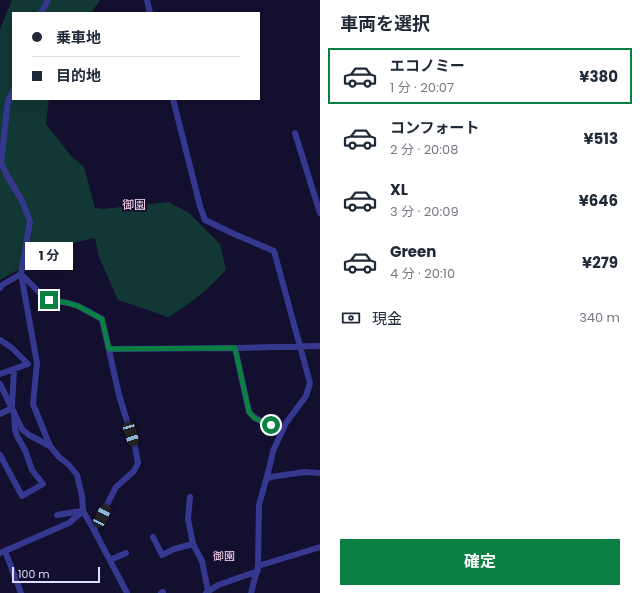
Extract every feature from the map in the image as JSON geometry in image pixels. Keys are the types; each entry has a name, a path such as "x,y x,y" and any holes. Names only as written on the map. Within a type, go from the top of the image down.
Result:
{"street":[{"path":"42,12 48,0"},
{"path":"147,0 150,12"},
{"path":"12,93 8,101 1,163 22,201 30,221 21,274 37,363 33,404 50,446 77,475 80,485 83,510 127,593"},
{"path":"173,100 200,206 205,220 234,234 274,250 310,384 306,396 282,429 273,451 267,479 259,505 258,568 251,593"},
{"path":"295,133 320,213"},
{"path":"0,288 2,285 21,274"},
{"path":"21,274 49,300 78,306 102,319 119,395 135,447 138,463 134,471 116,487 94,530"},
{"path":"0,340 12,348 28,364"},
{"path":"109,349 320,346"},
{"path":"235,348 249,412 260,422 282,429"},
{"path":"0,374 28,364 37,363"},
{"path":"0,455 22,496 43,484 32,470 25,450 17,436 13,410 14,370"},
{"path":"0,384 22,429 29,435 50,446"},
{"path":"0,414 13,410"},
{"path":"267,479 271,477 304,472 320,473"},
{"path":"190,498 188,519 193,544 202,561 207,592 218,585 258,568 320,547"},
{"path":"57,516 83,510"},
{"path":"21,593 3,552 69,523 83,510"},
{"path":"153,537 162,555 174,548 193,544"},
{"path":"110,560 126,553"}],"green space":[{"path":"12,0 100,0 92,12 12,12 12,100 49,100 46,124 71,156 84,167 95,208 103,209 169,202 189,213 220,244 226,270 199,296 185,307 168,317 118,300 99,257 95,238 68,244 36,267 16,271 0,280 0,29"}],"district":[{"name":"御園","path":"134,204"},
{"name":"御園","path":"224,556"}],"route":[{"path":"49,300 78,306 102,319 109,349 235,348 249,412 260,422 271,425"}]}
